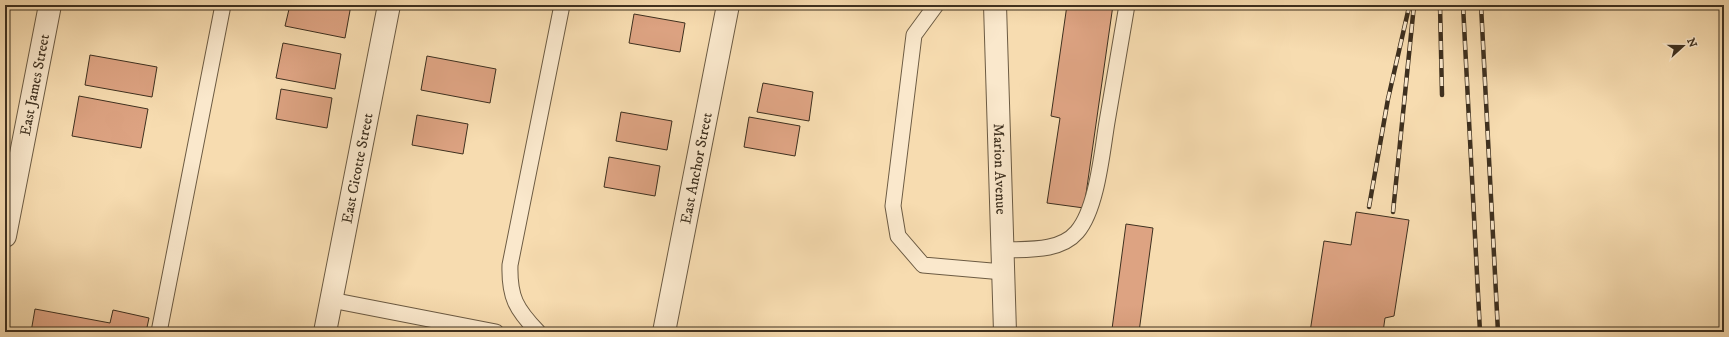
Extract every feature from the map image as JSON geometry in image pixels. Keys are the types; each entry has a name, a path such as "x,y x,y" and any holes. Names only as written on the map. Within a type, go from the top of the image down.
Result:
{"street":[{"name":"East James Street","path":"5,236 50,5"},
{"name":"East Cicotte Street","path":"325,332 389,5"},
{"name":"East Anchor Street","path":"664,332 728,5"},
{"name":"Marion Avenue","path":"995,5 1005,332"}],"lane":[{"path":"159,332 223,5"},
{"path":"538,332 522,315 514,300 509,284 510,265 562,5"},
{"path":"936,5 914,35 893,206 898,236 923,266 1003,272"},
{"path":"1003,250 1045,248 1063,243 1077,232 1086,218 1096,187 1127,5"},
{"path":"331,300 496,332"}],"building":[{"path":"290,5 351,5 345,38 285,26"},
{"path":"1067,5 1113,5 1084,208 1047,203 1060,118 1051,116"},
{"path":"634,14 685,23 680,52 629,43"},
{"path":"283,43 341,54 335,89 276,78"},
{"path":"90,55 157,67 152,97 85,85"},
{"path":"427,56 496,69 490,103 421,90"},
{"path":"763,83 813,92 809,121 757,112"},
{"path":"281,89 332,98 327,128 276,119"},
{"path":"79,96 148,109 141,148 72,136"},
{"path":"621,112 672,121 667,150 616,141"},
{"path":"417,115 468,124 463,154 412,145"},
{"path":"749,117 800,126 795,156 744,147"},
{"path":"609,157 660,166 655,196 604,187"},
{"path":"1356,212 1409,220 1394,316 1385,318 1383,332 1310,332 1324,241 1351,245"},
{"path":"1126,224 1153,228 1139,332 1112,329"},
{"path":"35,309 110,323 113,310 149,318 146,332 31,332"}],"railway":[{"path":"1393,212 1414,5"},
{"path":"1440,5 1442,95"},
{"path":"1463,5 1480,332"},
{"path":"1481,5 1498,332"},
{"path":"1369,207 1388,99 1409,7"}]}
